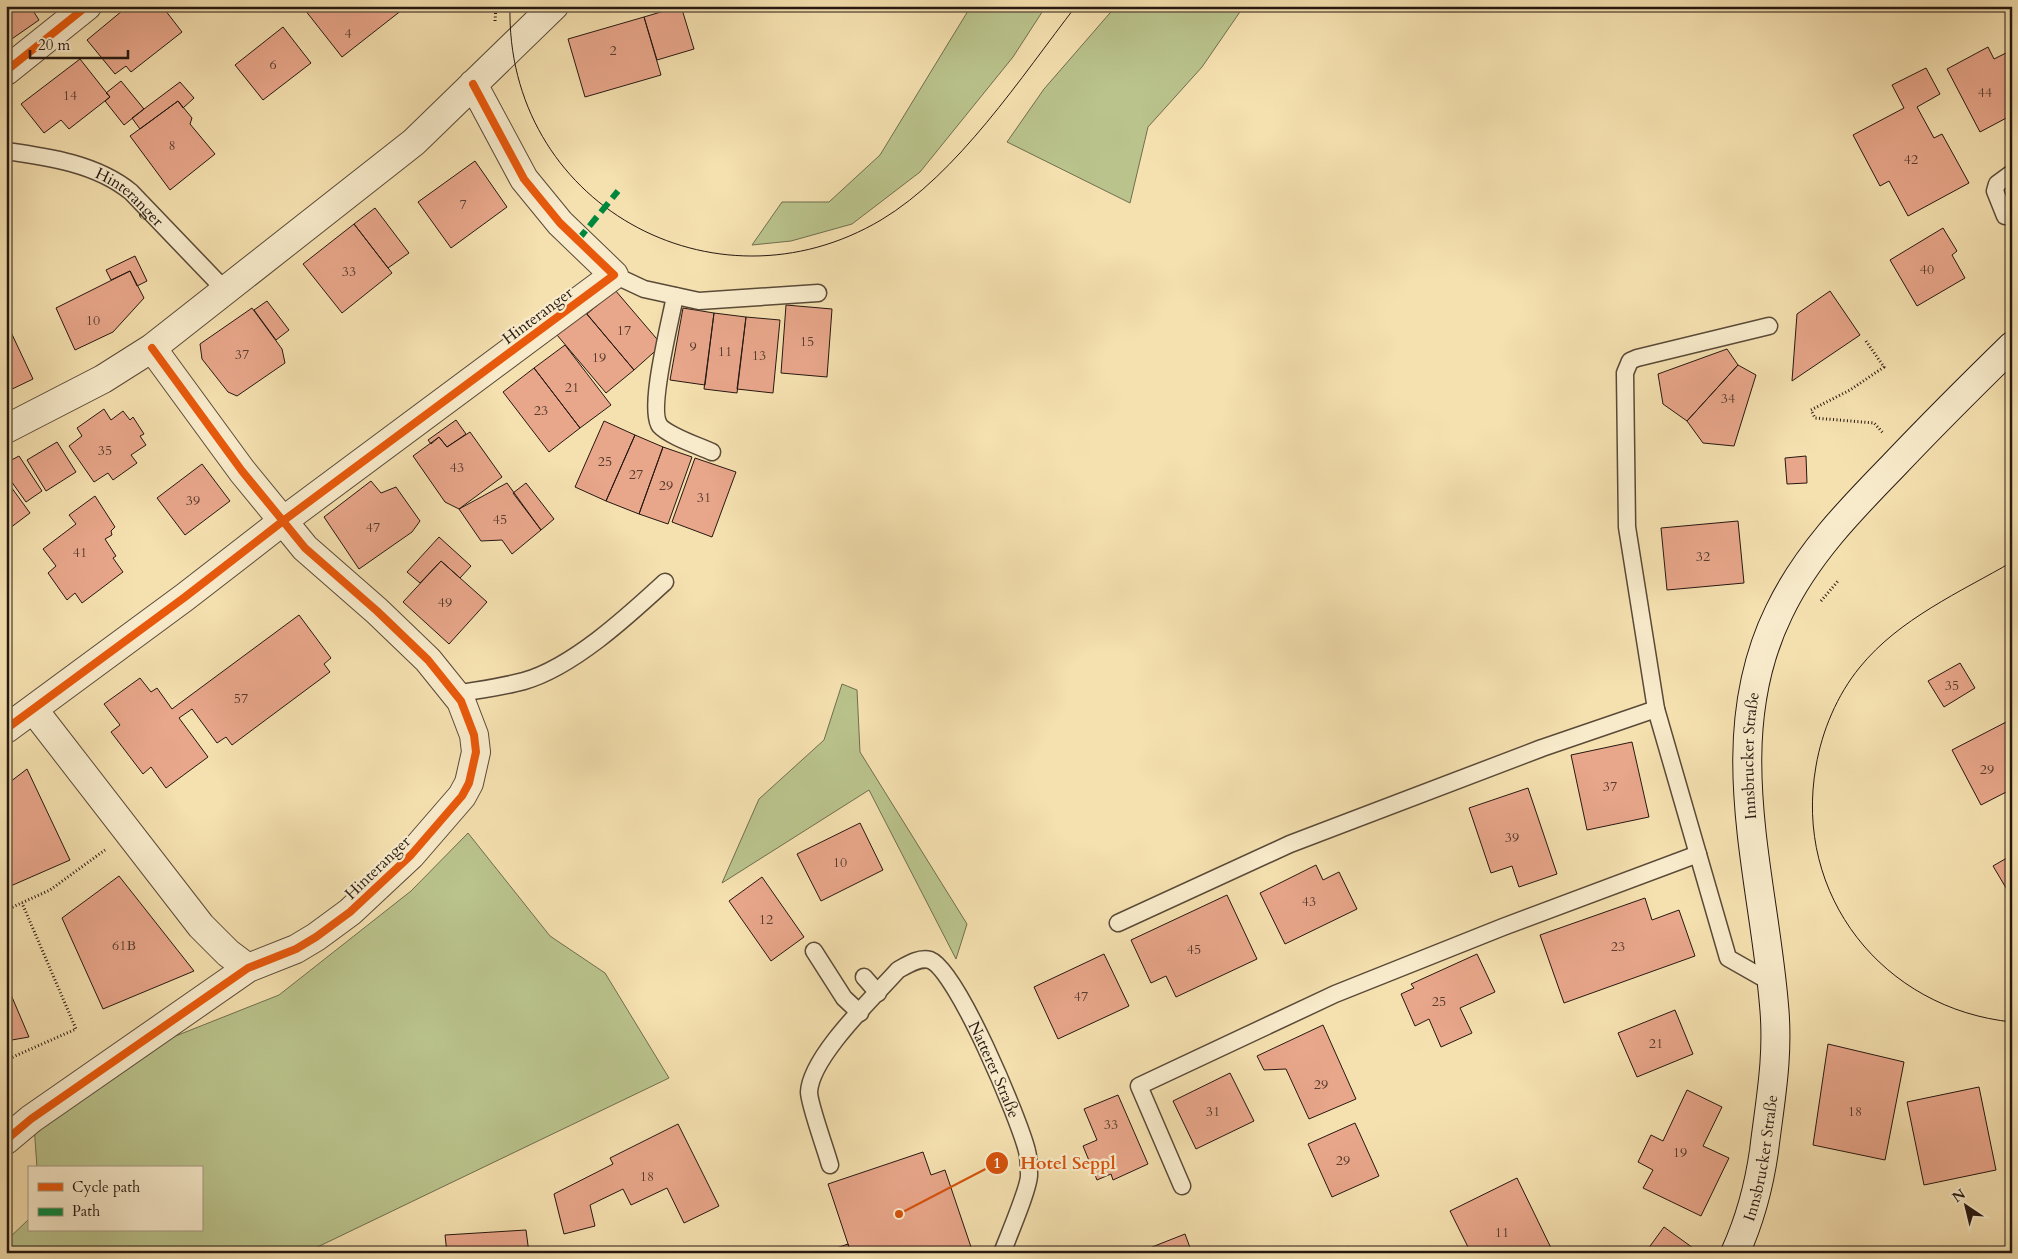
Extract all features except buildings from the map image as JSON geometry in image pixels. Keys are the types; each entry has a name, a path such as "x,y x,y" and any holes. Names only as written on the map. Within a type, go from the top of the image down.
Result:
{"street":[{"path":"6,71 87,6"},
{"path":"6,429 103,379 152,348 414,142 554,6"},
{"path":"473,84 524,179 560,223 614,274"},
{"name":"Hinteranger","path":"6,729 614,274"},
{"name":"Innsbrucker Straße","path":"1735,1253 1743,1235 1756,1194 1772,1100 1775,1028 1772,983 1748,807 1746,772 1751,702 1757,672 1778,612 1819,548 1880,478 2012,346"},
{"name":"Hinteranger","path":"6,1140 31,1119 248,968 296,949 350,912 411,856 462,796 474,767 476,752 469,718 456,694 428,660 377,611 305,548 242,471 152,348"},
{"path":"33,709 201,926 248,968"}],"lane":[{"name":"Hinteranger","path":"6,150 89,168 118,181 132,192 225,290"},
{"path":"2005,216 1994,191 1997,184 2012,173"},
{"path":"614,274 644,289 699,301 724,301 818,293"},
{"path":"675,296 657,389 656,418 660,426 667,431 712,452"},
{"path":"1769,326 1637,358 1630,361 1626,367 1627,527 1656,709 1728,958 1772,983"},
{"path":"456,694 525,680 552,669 601,636 666,582"},
{"path":"1118,924 1290,844 1542,748 1656,709"},
{"path":"1182,1186 1139,1086 1335,994 1503,927 1698,854"},
{"path":"814,951 844,998 860,1013"},
{"name":"Natterer Straße","path":"830,1165 809,1094 812,1078 822,1057 898,970 914,961 929,960 942,967 969,1012 1018,1123 1027,1152 1030,1177 1002,1253"},
{"path":"864,977 878,992"}],"path":[{"path":"1866,341 1884,367 1850,390 1811,410 1816,418 1874,423 1884,434"},
{"path":"6,910 50,890 128,834"},
{"path":"6,1060 76,1029 22,903"}],"green space":[{"path":"971,6 1046,6 1013,57 920,172 852,224 791,241 752,245 782,202 829,202 880,155"},
{"path":"1116,6 1244,6 1202,67 1148,127 1130,203 1007,142 1044,89"},
{"path":"842,684 857,690 860,752 967,924 956,959 869,790 722,883 759,799 824,740"},
{"path":"468,833 550,936 605,973 669,1078 305,1253 6,1253 6,1241 28,1220 28,1232 202,1232 202,1166 37,1166 34,1125 173,1037 279,995 411,891"}],"tram line":[{"path":"510,6 518,76 542,136 581,186 631,224 689,248 752,256 817,247 881,220 909,201 962,151 987,122 1076,6"},
{"path":"2012,562 1951,596 1912,621 1876,650 1860,667 1844,689 1826,727 1816,766 1813,814 1819,859 1834,900 1857,938 1887,969 1924,995 1966,1013 2012,1022"}],"marked path":[{"path":"578,240 618,191"}],"cycle path":[{"path":"6,71 87,6"},
{"path":"152,348 242,471 283,521 614,275 560,223 524,179 473,84"},
{"path":"6,729 185,597 283,521 305,548 377,611 428,660 461,701 474,735 476,752 469,783 462,796 411,855 350,912 296,949 248,968 31,1119 6,1140"}],"place":[{"name":"Hotel Seppl","path":"899,1214"}]}
